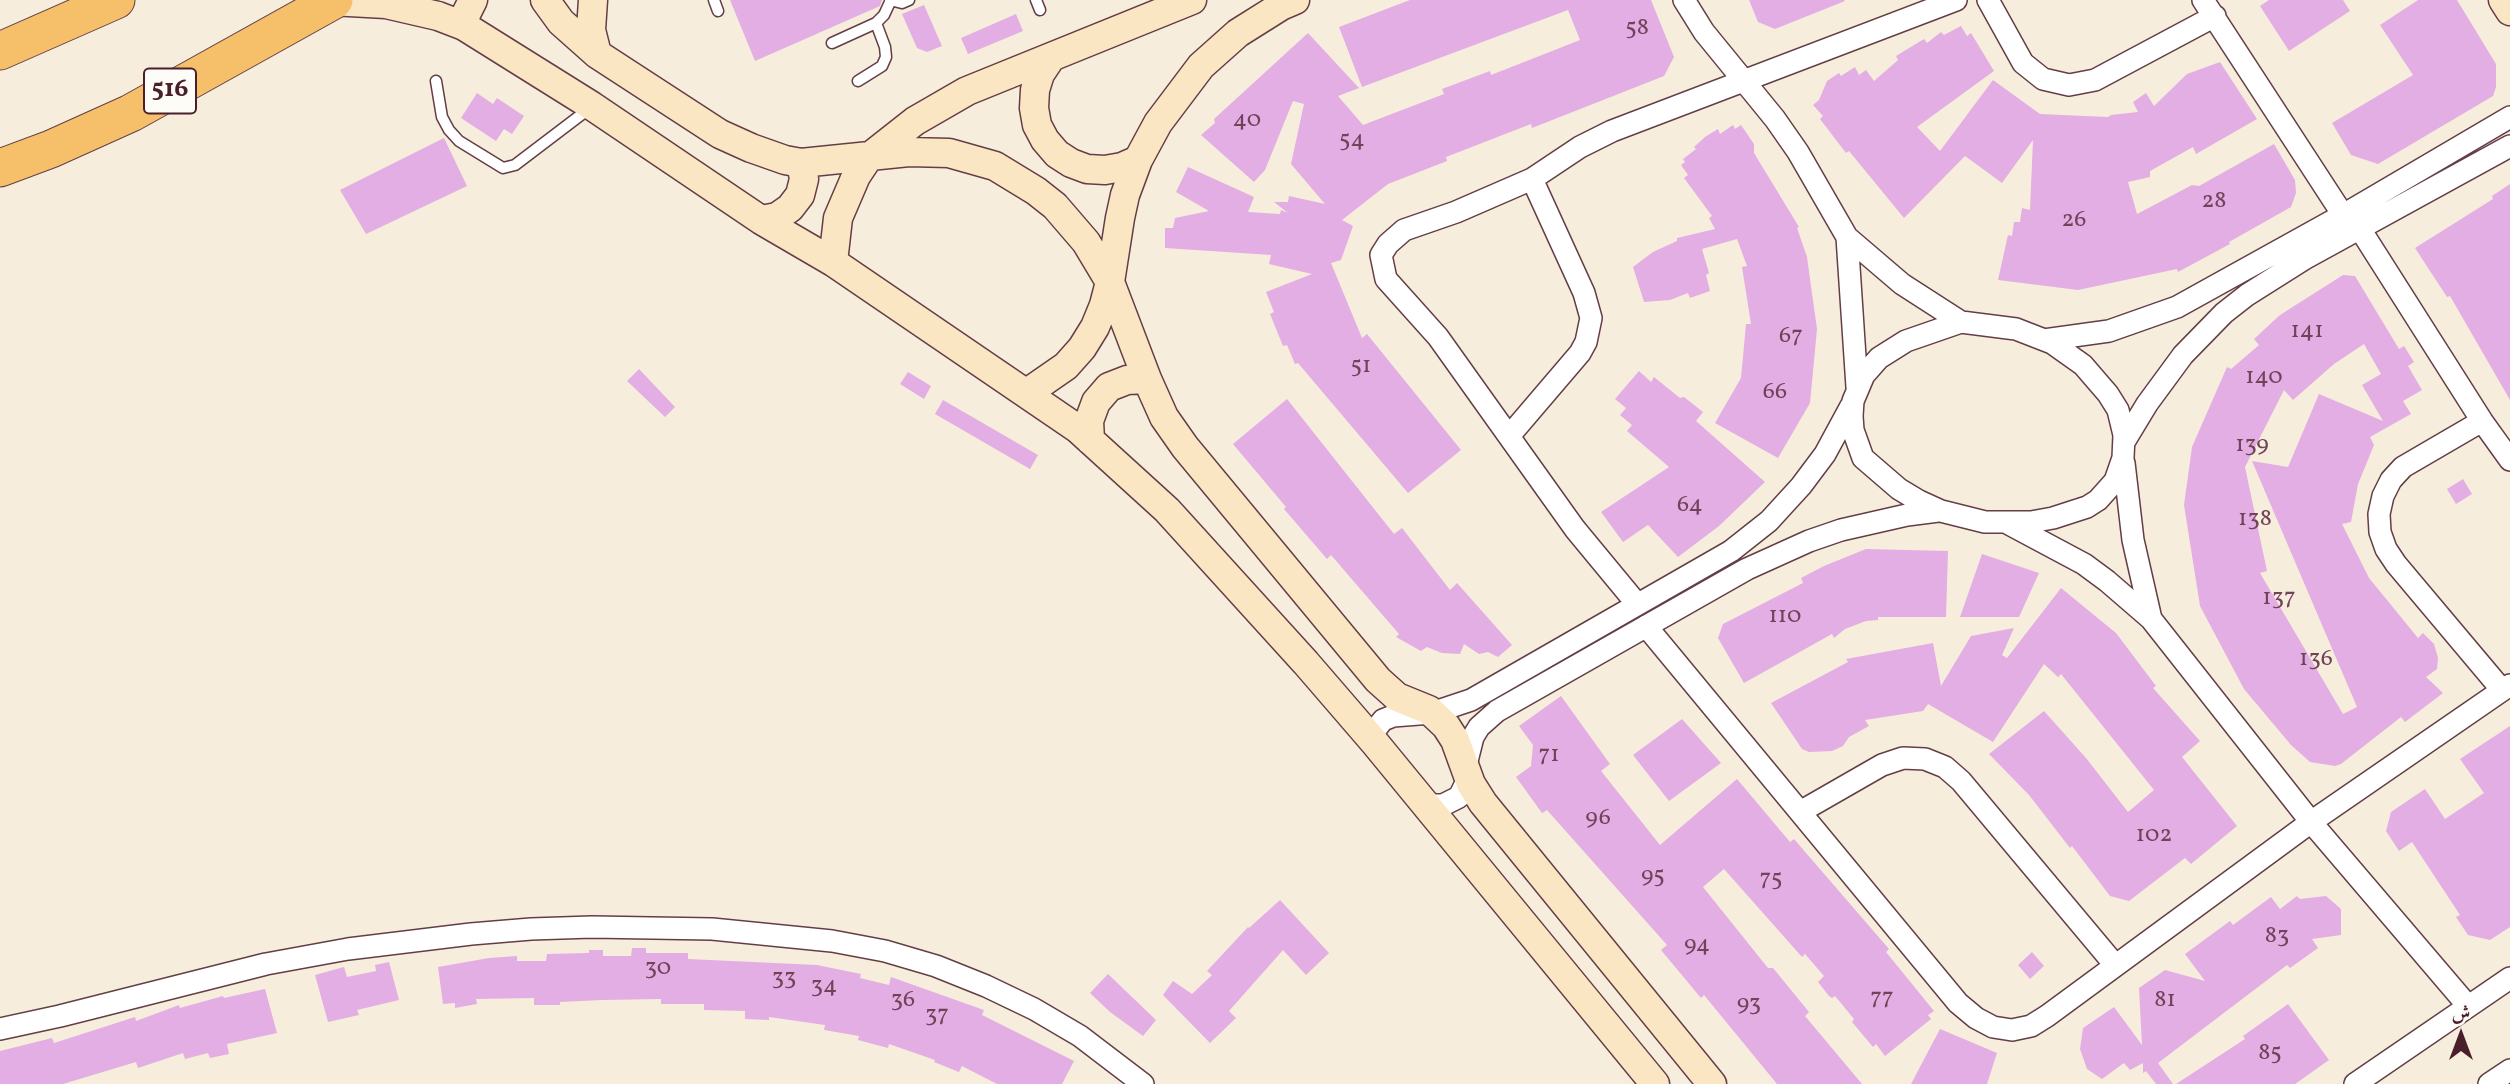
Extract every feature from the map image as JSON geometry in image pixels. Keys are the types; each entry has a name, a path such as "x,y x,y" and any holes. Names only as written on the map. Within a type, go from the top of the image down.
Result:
{"highway":[{"path":"0,51 116,0"},
{"name":"516","path":"0,168 51,149 131,113 333,1"}],"street":[{"path":"545,0 561,22 597,54 720,134 785,160 801,163 909,152 949,153 972,158 1005,172 1036,191 1071,223 1110,282 1164,417 1185,447 1378,680 1398,697 1432,713 1451,732 1467,773 1483,803 1712,1084"},
{"path":"593,0 591,30 597,54"},
{"path":"833,262 834,240 845,197 868,158 899,132 940,105 967,92 1192,0"},
{"path":"1027,393 1066,366 1095,327 1110,282 1120,218 1138,160 1158,123 1201,66 1238,33 1296,0"},
{"path":"1684,0 1704,32 1775,119 1798,152 1847,237 1902,284 1961,322 2016,330 2044,340 2068,353 2083,365 2108,394 2118,410 2133,540 2151,619"},
{"path":"1637,604 1540,481 1510,435 1429,325 1386,279 1381,255 1388,244 1404,230 1456,212 1532,179 1568,154 1640,119 1744,83 1956,0"},
{"path":"1988,0 2023,63 2043,79 2069,85 2095,79 2209,8 2343,215"},
{"path":"2503,0 2510,11"},
{"path":"333,1 359,1 412,9 468,13 592,106 761,220 833,262 1061,416 1167,510 1298,654 1375,743 1655,1084"},
{"path":"1050,60 1040,74 1035,90 1034,108 1037,125 1056,153 1071,163 1096,170 1122,167 1138,160"},
{"path":"2044,340 2109,331 2177,307 2343,215 2510,117"},
{"path":"1847,237 1855,394 1853,430 1863,458 1899,489 1941,511 1963,518 2008,523 2053,518 2087,507 2107,492 2120,470 2124,450 2147,404 2183,355 2224,313 2304,259 2510,146"},
{"path":"761,220 777,217 790,208 800,195 804,179 801,163"},
{"path":"1510,435 1580,353 1590,330 1589,305 1532,179"},
{"path":"2360,229 2482,421 2510,460"},
{"path":"1375,743 1375,730 1383,720 1393,716 1432,713 1471,699 1731,551 1786,505 1814,470 1835,437 1871,366 1889,350 1923,334 1961,322"},
{"path":"1090,440 1089,421 1096,402 1109,387 1127,380 1147,379"},
{"path":"1646,626 1958,1003 1976,1018 1993,1027 2012,1030 2031,1026 2311,822 2506,688 2396,564 2386,549 2380,532 2379,514 2383,496 2391,480 2403,467 2482,421"},
{"path":"1419,799 1434,805 1451,802 1464,789 1468,749 1473,737 1487,719 1747,569 1809,541 1874,521 1941,511"},
{"path":"2008,523 2084,564 2151,619 2311,822 2468,1006"},
{"path":"1800,812 1882,765 1903,758 1925,759 1945,767 1961,781 2115,965"},
{"path":"0,1029 266,964 348,949 531,929 712,929 832,941 884,951 936,966 986,985 1034,1009 1080,1036 1143,1084"},
{"path":"2355,1084 2510,978"},
{"path":"2489,1084 2510,1070"}],"lane":[{"path":"714,0 718,12"},
{"path":"832,43 876,23 884,15 890,0 902,3 909,0"},
{"path":"858,81 885,62 887,52 876,23"},
{"path":"436,81 442,117 449,130 459,141 503,168 515,165 592,106"}],"building":[{"path":"730,0 882,0 880,6 755,61"},
{"path":"1410,0 1651,0 1674,57 1664,76 1532,128 1531,124 1446,157 1447,161 1388,184 1342,220 1353,226 1341,260 1331,263 1362,338 1367,334 1461,450 1408,493 1298,363 1295,364 1287,345 1283,346 1270,314 1274,312 1266,292 1312,274 1269,264 1271,255 1165,248 1165,228 1173,228 1175,218 1209,211 1176,192 1188,167 1254,197 1248,212 1280,214 1281,210 1288,213 1274,202 1288,202 1289,196 1325,204 1291,164 1304,104 1293,101 1265,170 1254,182 1201,135 1215,123 1214,119 1308,33 1359,88 1338,96 1363,125 1444,94 1442,89 1490,71 1491,75 1580,40 1568,10 1362,87 1339,27"},
{"path":"1749,0 1845,1 1775,29 1758,22"},
{"path":"2269,0 2343,0 2350,11 2289,51 2260,6"},
{"path":"2418,0 2457,0 2496,64 2496,87 2493,96 2378,164 2351,155 2332,123 2413,75 2380,25"},
{"path":"924,5 942,46 927,52 917,48 902,14"},
{"path":"1016,14 1023,31 968,54 961,38"},
{"path":"1961,26 1967,36 1971,33 1994,71 1917,127 1940,151 1993,80 2040,114 2108,117 2138,112 2133,102 2146,93 2154,106 2187,74 2220,62 2257,119 2196,154 2193,147 2150,171 2150,177 2128,182 2137,214 2192,185 2199,186 2274,144 2295,180 2296,193 2291,207 2178,272 2177,269 2078,290 1998,280 2008,235 2012,236 2014,222 2020,222 2022,208 2030,210 2033,140 2002,183 1965,156 1904,218 1849,151 1846,153 1820,119 1823,116 1813,105 1819,100 1827,81 1839,73 1841,76 1855,67 1859,75 1866,70 1874,81 1898,60 1896,56 1924,39 1927,43 1941,32 1944,35"},
{"path":"477,93 493,104 497,98 524,116 512,134 504,129 496,141 461,118"},
{"path":"1733,125 1735,129 1741,125 1754,144 1754,153 1799,227 1797,228 1807,257 1817,329 1810,403 1778,458 1715,423 1741,378 1746,324 1751,324 1742,267 1747,266 1737,239 1702,249 1709,273 1706,275 1710,291 1690,298 1688,293 1670,300 1644,302 1633,267 1653,252 1677,241 1677,238 1715,229 1709,218 1712,216 1684,178 1688,175 1681,165 1685,162 1683,159 1696,149 1694,147 1705,137 1718,129 1720,134"},
{"path":"444,138 467,186 366,234 340,190"},
{"path":"2510,184 2510,400 2450,296 2447,297 2415,248 2493,199 2492,196"},
{"path":"2343,275 2355,276 2399,349 2404,346 2414,362 2408,366 2422,390 2403,401 2411,414 2370,437 2374,445 2358,484 2351,522 2342,524 2369,578 2418,638 2423,633 2434,644 2438,658 2437,669 2426,677 2443,693 2405,722 2401,717 2335,766 2310,762 2291,745 2244,689 2200,606 2184,505 2192,447 2227,367 2231,369 2259,345 2254,339 2280,315","holes":["2364,344 2381,374 2362,385 2383,421 2319,394 2288,467 2252,461 2357,707 2343,714 2260,573 2267,571 2245,467 2284,390 2293,400 2334,364"]},
{"path":"639,369 675,407 665,417 627,381"},
{"path":"1639,371 1651,382 1654,377 1703,412 1696,421 1765,482 1719,526 1678,557 1648,525 1623,542 1601,512 1669,467 1627,431 1632,425 1620,415 1626,408 1615,399"},
{"path":"908,372 931,386 924,399 900,384"},
{"path":"1287,399 1394,534 1402,528 1450,590 1457,583 1512,645 1498,657 1488,652 1479,654 1464,644 1460,654 1442,653 1427,647 1421,651 1396,637 1399,634 1331,555 1327,559 1233,444"},
{"path":"943,400 1038,455 1030,469 935,414"},
{"path":"2463,479 2472,494 2456,504 2447,489"},
{"path":"1866,549 1948,551 1946,617 1878,617 1878,620 1866,621 1845,629 1834,638 1832,634 1744,683 1718,638 1723,624 1803,583 1801,578"},
{"path":"1982,554 2039,573 2019,617 1960,617"},
{"path":"2061,588 2116,633 2156,686 2153,688 2200,741 2182,757 2237,826 2191,864 2185,858 2129,901 2110,896 2029,795 1989,754 2044,711 2086,758 2128,812 2154,790 2061,674 2058,677 2044,664 1993,742 1928,704 1923,711 1865,720 1869,726 1849,737 1843,746 1832,751 1809,752 1802,749 1771,703 1848,662 1846,659 1933,643 1941,686 1971,636 2014,628 2002,655 2007,658"},
{"path":"1561,696 1610,764 1601,771 1660,845 1737,779 1790,842 1794,839 1889,949 1886,952 1934,1011 1928,1015 1931,1019 1885,1056 1876,1044 1873,1047 1852,1022 1854,1019 1835,996 1829,996 1818,982 1824,976 1805,954 1802,957 1724,869 1703,887 1768,968 1773,968 1809,1012 1805,1016 1862,1084 1777,1084 1704,995 1701,998 1661,950 1667,945 1547,810 1542,813 1516,777 1531,766 1533,745 1519,726"},
{"path":"1682,719 1721,763 1669,801 1633,755"},
{"path":"2510,726 2510,927 2490,940 2468,935 2456,917 2460,915 2412,842 2399,851 2386,831 2391,812 2425,789 2445,819 2484,793 2460,759"},
{"path":"2297,896 2300,899 2326,896 2341,909 2341,935 2312,939 2318,948 2290,968 2287,965 2158,1063 2173,1084 2156,1084 2146,1071 2143,1073 2143,1063 2130,1070 2124,1063 2102,1079 2087,1069 2080,1049 2083,1028 2114,1007 2142,1045 2139,988 2165,970 2205,981 2185,954 2230,921 2233,925 2271,897 2280,909"},
{"path":"1280,900 1329,953 1306,975 1283,950 1229,1011 1236,1018 1210,1043 1163,995 1173,981 1192,994 1212,975 1207,971 1248,927"},
{"path":"632,948 646,948 646,953 688,953 688,959 817,965 861,974 860,978 889,985 891,977 984,1010 982,1015 1074,1061 1062,1084 997,1084 962,1066 959,1072 934,1062 935,1060 889,1044 888,1048 858,1040 859,1036 824,1030 825,1025 769,1017 769,1020 745,1019 745,1011 704,1010 704,1004 661,1004 661,999 534,1005 534,998 476,999 477,1004 455,1008 455,1003 443,1004 438,967 517,956 517,961 546,961 547,954 589,953 589,950 603,950 603,956 631,956"},
{"path":"2032,952 2044,966 2030,979 2018,965"},
{"path":"389,962 399,1000 357,1010 359,1015 328,1022 315,975 344,967 347,977 376,971 375,965"},
{"path":"1108,974 1156,1020 1143,1036 1110,1012 1090,993"},
{"path":"265,989 277,1033 227,1044 229,1054 210,1058 208,1053 185,1059 183,1053 138,1068 136,1062 63,1084 0,1084 0,1051 52,1038 54,1043 135,1017 136,1021 179,1005 180,1008 223,996 224,998"},
{"path":"2288,1004 2329,1060 2295,1084 2176,1084 2245,1039 2243,1036"},
{"path":"1940,1029 1997,1053 1987,1084 1911,1084"}]}
